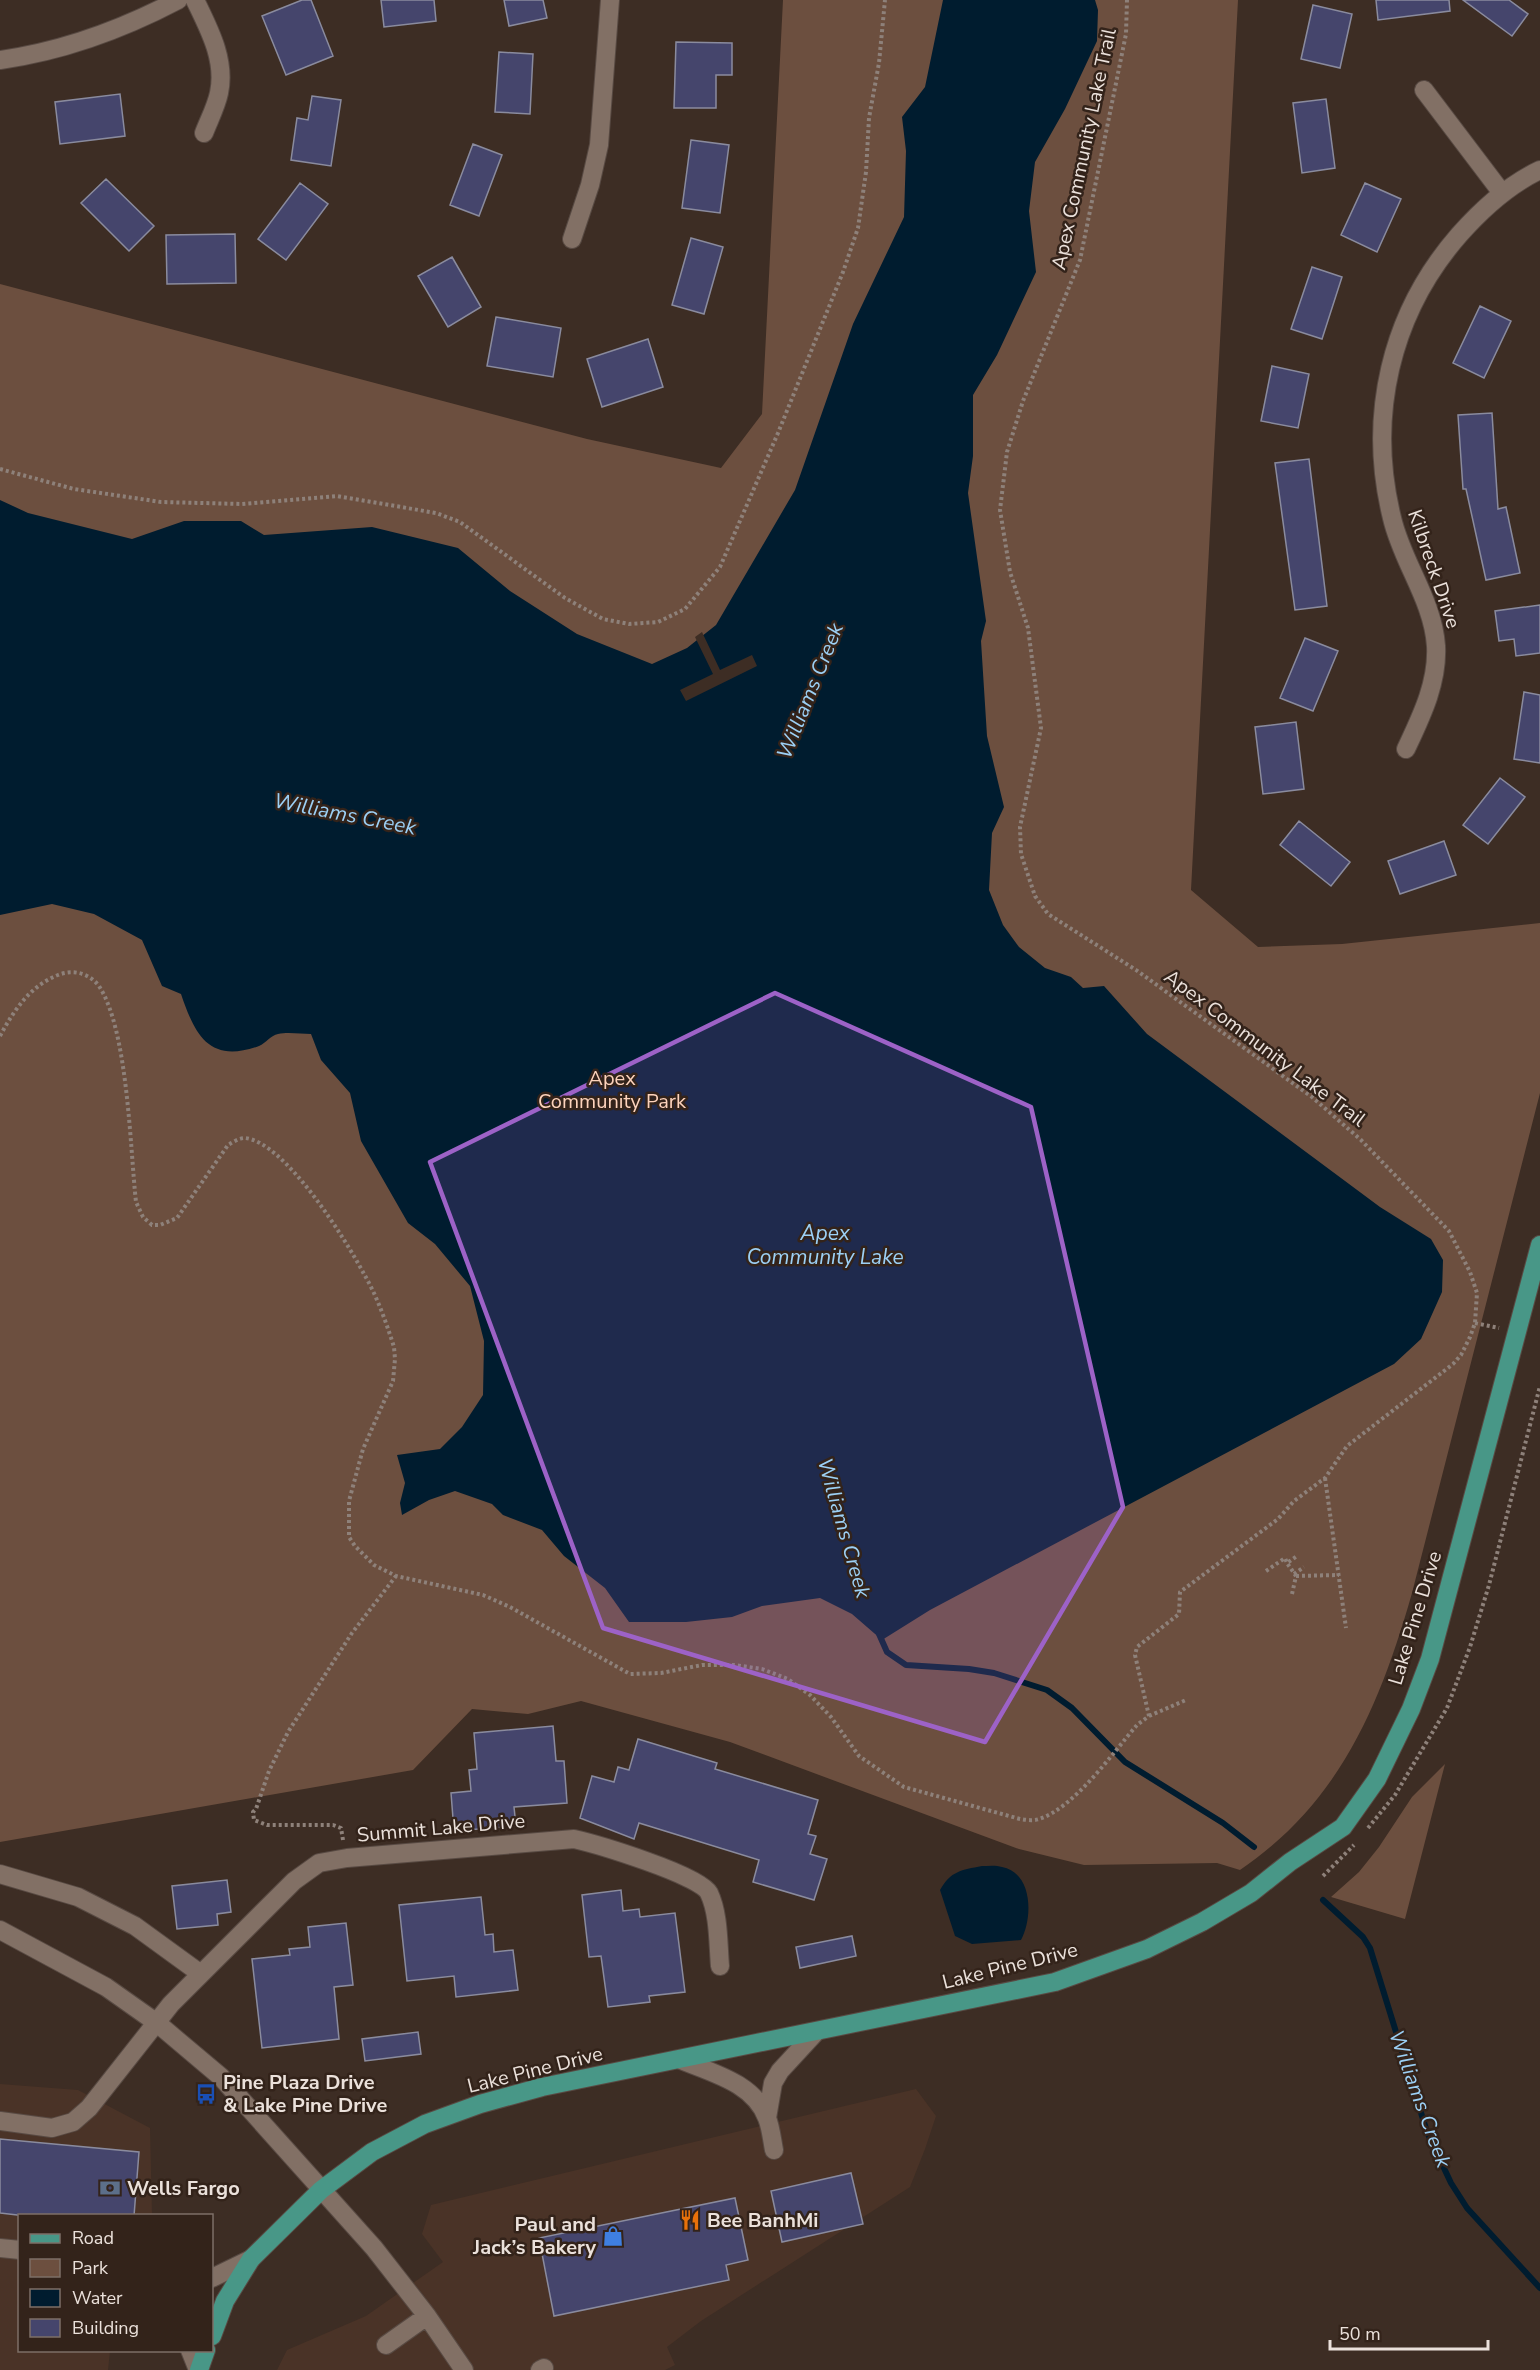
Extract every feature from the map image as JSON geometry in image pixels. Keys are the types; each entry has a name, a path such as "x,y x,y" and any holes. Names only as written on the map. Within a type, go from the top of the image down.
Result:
{"main road":[{"name":"Lake Pine Drive","path":"213,2333 225,2301 251,2259 321,2190 372,2152 425,2124 542,2087 1055,1982 1147,1949 1202,1923 1251,1893 1290,1862 1342,1827 1377,1779 1411,1709 1430,1659 1536,1280 1540,1245"},
{"path":"198,2370 205,2352"}],"street":[{"path":"0,60 35,55 71,46 135,21 178,0"},
{"path":"195,0 212,36 220,72 219,94 204,133"},
{"path":"572,239 590,185 599,145 610,0"},
{"path":"1424,90 1502,193"},
{"name":"Kilbreck Drive","path":"1406,749 1431,692 1436,647 1433,622 1399,544 1385,490 1380,434 1385,383 1399,334 1419,289 1449,246 1502,193 1540,171"},
{"name":"Summit Lake Drive","path":"0,2121 52,2128 74,2122 89,2108 171,2004 294,1881 319,1863 347,1858 573,1839 596,1844 693,1880 708,1891 715,1918 720,1966"},
{"path":"0,1874 78,1897 135,1926 201,1974"},
{"path":"0,1930 106,1987 157,2023 234,2091 374,2248 428,2316 464,2370"},
{"path":"774,2150 767,2118 773,2083 780,2071 816,2032"},
{"path":"681,2060 746,2089 767,2118"},
{"path":"0,2248 18,2250"},
{"path":"213,2278 251,2259"},
{"path":"386,2345 428,2316"},
{"path":"191,2352 198,2370"}],"path":[{"path":"0,469 74,489 161,502 242,504 337,496 436,513 460,522 565,598 603,619 629,624 658,622 685,609 720,567 787,412 854,239 866,172 868,118 879,63 885,0"},
{"name":"Apex Community Lake Trail","path":"1127,0 1126,34 1080,260 1023,401 1007,452 1000,510 1010,572 1028,628 1041,728 1020,827 1024,866 1035,896 1048,914 1136,970 1221,1031 1312,1097 1361,1140 1449,1231 1470,1272 1477,1293 1475,1323 1465,1348 1453,1364 1347,1446 1325,1478 1294,1501 1278,1519 1180,1592 1179,1614 1137,1647 1135,1655 1149,1716"},
{"path":"0,1036 15,1009 47,980 75,971 87,975 98,985 110,1011 119,1048 136,1202 143,1217 152,1225 160,1225 177,1218 228,1145 237,1140 245,1138 270,1148 301,1180 365,1276 394,1347 393,1381 363,1449 348,1501 349,1537 374,1565 396,1576 483,1595 510,1607 630,1674 661,1673 702,1665 735,1665 762,1669 779,1675 810,1695 831,1717 859,1756 904,1787 1012,1817 1036,1821 1055,1812 1074,1797 1137,1725 1149,1716 1186,1700"},
{"path":"1475,1323 1497,1327"},
{"path":"1325,1478 1346,1628"},
{"path":"1287,1563 1297,1556"},
{"path":"1266,1571 1285,1558 1295,1575"},
{"path":"1292,1594 1295,1575 1304,1567"},
{"path":"1295,1575 1339,1575"},
{"path":"347,1858 340,1828 333,1825 267,1825 254,1820 253,1812 261,1797 268,1771 288,1732 352,1634 396,1576"}],"highlighted area":[{"path":"775,993 1031,1107 1123,1507 985,1742 603,1628 430,1162"}],"shaded area":[{"path":"0,2084 78,2090 150,2128 152,2214 18,2214 18,2352 110,2352 108,2370 0,2370"},
{"path":"916,2089 936,2116 910,2187 701,2321 667,2347 675,2365 665,2370 277,2370 287,2350 366,2316 443,2262 422,2234 431,2205"}],"green space":[{"name":"Apex Community Park","path":"783,0 1238,0 1191,890 1258,947 1342,944 1540,923 1540,1093 1412,1593 1386,1674 1370,1712 1352,1748 1330,1782 1305,1814 1275,1843 1240,1870 1217,1863 1084,1865 1019,1849 730,1742 581,1701 528,1714 472,1709 413,1770 0,1842 0,284 587,439 721,468 762,414"},
{"path":"1445,1764 1405,1919 1331,1897 1359,1872 1379,1847 1412,1797"}],"water":[{"name":"Apex Community Lake","path":"943,0 1095,0 1098,10 1097,41 1065,109 1035,162 1029,211 1036,272 997,355 973,395 973,456 968,493 986,621 981,641 987,736 1004,807 992,833 989,890 1003,925 1019,947 1045,968 1071,977 1083,988 1104,986 1147,1034 1380,1207 1431,1239 1443,1260 1442,1292 1421,1339 1394,1364 930,1610 882,1640 852,1614 820,1598 762,1606 732,1617 686,1622 629,1622 605,1588 564,1556 542,1530 503,1515 492,1504 455,1491 429,1500 402,1515 400,1503 405,1483 397,1455 440,1449 462,1427 483,1395 484,1341 470,1286 435,1244 408,1223 361,1141 350,1093 321,1060 311,1034 278,1034 259,1046 242,1051 216,1048 206,1042 199,1033 181,994 162,986 142,940 94,914 52,904 0,915 0,500 28,513 132,539 184,521 241,521 264,535 372,527 458,548 510,591 577,634 652,664 687,648 716,625 795,490 853,324 904,217 906,151 902,117 925,87"},
{"path":"982,1866 1000,1866 1012,1871 1025,1887 1028,1909 1025,1931 1021,1940 972,1944 955,1936 940,1890 957,1872"}],"pier":[{"path":"702,632 720,670 752,655 757,666 686,701 680,690 713,674 695,637"}],"building":[{"path":"302,0 311,0 333,56 286,75 262,16"},
{"path":"381,0 434,0 436,21 384,27"},
{"path":"504,0 543,0 547,18 509,26"},
{"path":"1376,0 1449,0 1450,11 1378,20"},
{"path":"1463,0 1509,0 1528,14 1512,36"},
{"path":"1313,5 1352,14 1340,68 1301,59"},
{"path":"676,42 732,43 732,75 716,75 716,108 674,108"},
{"path":"499,52 533,54 530,114 495,112"},
{"path":"120,94 125,136 60,144 55,102"},
{"path":"312,96 341,100 331,166 291,160 297,118 308,120"},
{"path":"1326,99 1335,168 1302,173 1293,103"},
{"path":"691,140 729,145 720,213 682,208"},
{"path":"473,144 502,155 479,216 450,205"},
{"path":"106,179 154,226 129,251 81,203"},
{"path":"300,183 328,204 286,260 258,239"},
{"path":"1365,183 1401,199 1377,252 1341,235"},
{"path":"235,234 236,283 167,284 166,235"},
{"path":"691,238 723,247 704,314 672,305"},
{"path":"452,257 481,307 448,327 418,276"},
{"path":"1312,267 1342,277 1322,339 1291,329"},
{"path":"1480,306 1511,321 1484,378 1453,363"},
{"path":"496,317 561,328 553,377 487,366"},
{"path":"648,339 663,387 602,407 587,359"},
{"path":"1272,366 1309,374 1298,428 1261,421"},
{"path":"1492,413 1498,509 1506,507 1520,573 1486,580 1466,489 1463,489 1458,415"},
{"path":"1309,459 1327,606 1295,610 1275,463"},
{"path":"1540,605 1540,653 1516,656 1514,639 1499,641 1495,611"},
{"path":"1305,638 1338,651 1313,711 1280,698"},
{"path":"1524,692 1540,695 1540,763 1514,759"},
{"path":"1296,722 1304,789 1263,794 1255,727"},
{"path":"1500,778 1525,797 1488,844 1463,825"},
{"path":"1299,821 1350,862 1331,886 1280,845"},
{"path":"1444,841 1456,875 1400,894 1388,861"},
{"path":"553,1726 556,1761 564,1761 567,1803 514,1807 516,1826 454,1831 451,1793 471,1791 469,1770 477,1769 474,1733"},
{"path":"638,1739 717,1763 715,1769 818,1800 808,1834 816,1836 810,1854 827,1859 814,1900 753,1882 759,1860 639,1823 634,1839 580,1818 592,1776 614,1782 618,1767 629,1770"},
{"path":"227,1880 231,1912 217,1914 218,1925 177,1929 172,1886"},
{"path":"621,1890 623,1911 639,1909 640,1917 675,1913 685,1992 649,1996 650,2002 608,2007 601,1956 589,1957 582,1895"},
{"path":"481,1897 485,1935 493,1934 494,1952 513,1950 518,1990 456,1997 454,1976 407,1981 399,1905"},
{"path":"346,1923 353,1985 334,1987 339,2039 262,2048 252,1959 290,1955 289,1949 310,1947 308,1927"},
{"path":"852,1936 856,1956 800,1968 796,1947"},
{"path":"418,2032 421,2054 365,2061 362,2039"},
{"path":"0,2139 139,2152 134,2214 18,2215 0,2213"},
{"path":"851,2173 863,2224 782,2242 771,2191"},
{"path":"735,2198 748,2260 726,2265 729,2280 554,2316 539,2238"}],"waterway":[{"name":"Williams Creek","path":"879,1634 887,1652 906,1665 994,1673 1047,1690 1072,1708 1125,1762 1223,1823 1254,1847"},
{"name":"Williams Creek","path":"1323,1900 1363,1937 1370,1948 1427,2132 1451,2183 1467,2208 1540,2288"}],"place":[{"name":"Pine Plaza Drive & Lake Pine Drive","path":"206,2094"},
{"name":"Wells Fargo","path":"110,2188"},
{"name":"Bee BanhMi","path":"690,2220"},
{"name":"Paul and Jack’s Bakery","path":"613,2236"}]}
